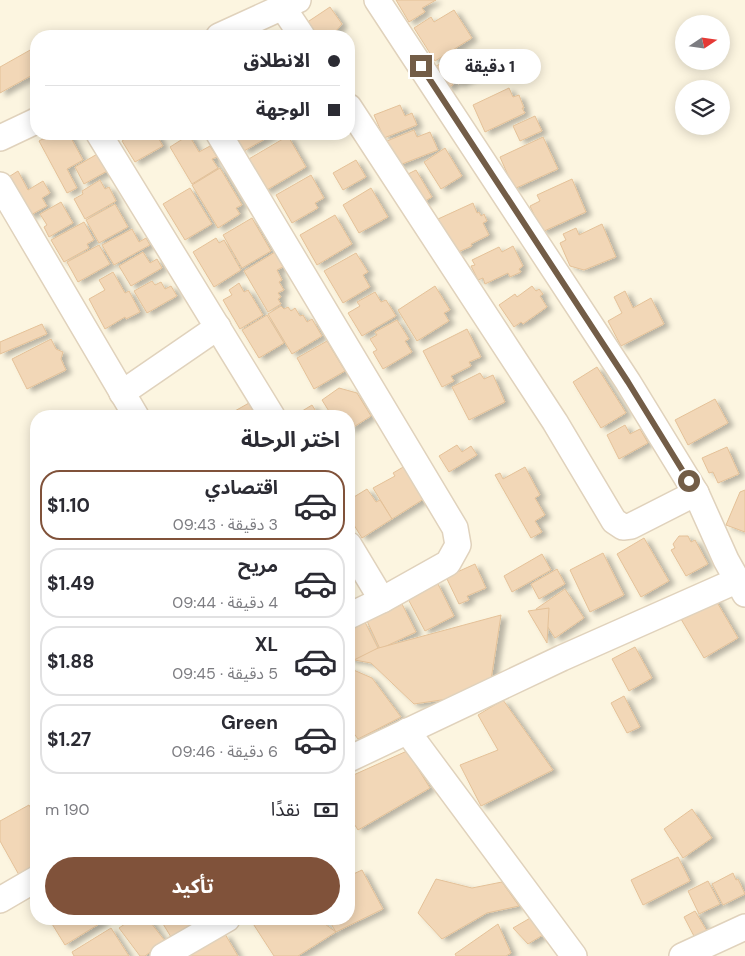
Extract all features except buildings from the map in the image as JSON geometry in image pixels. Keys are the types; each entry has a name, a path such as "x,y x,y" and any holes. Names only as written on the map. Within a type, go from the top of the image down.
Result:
{"street":[{"path":"355,756 562,658 742,587 726,560 696,493 628,382 377,0"},
{"path":"232,30 290,3 300,30"},
{"path":"355,116 556,422 614,521 623,527 632,526 696,493"},
{"path":"0,138 30,124"},
{"path":"103,140 268,410"},
{"path":"223,140 455,528 458,545 448,563 355,613"},
{"path":"0,185 132,410"},
{"path":"122,393 218,327"},
{"path":"355,555 382,600"},
{"path":"407,731 574,956"},
{"path":"0,900 30,882"},
{"path":"164,956 217,925"},
{"path":"682,956 745,927"}],"route":[{"path":"421,66 628,382 689,481"}]}
